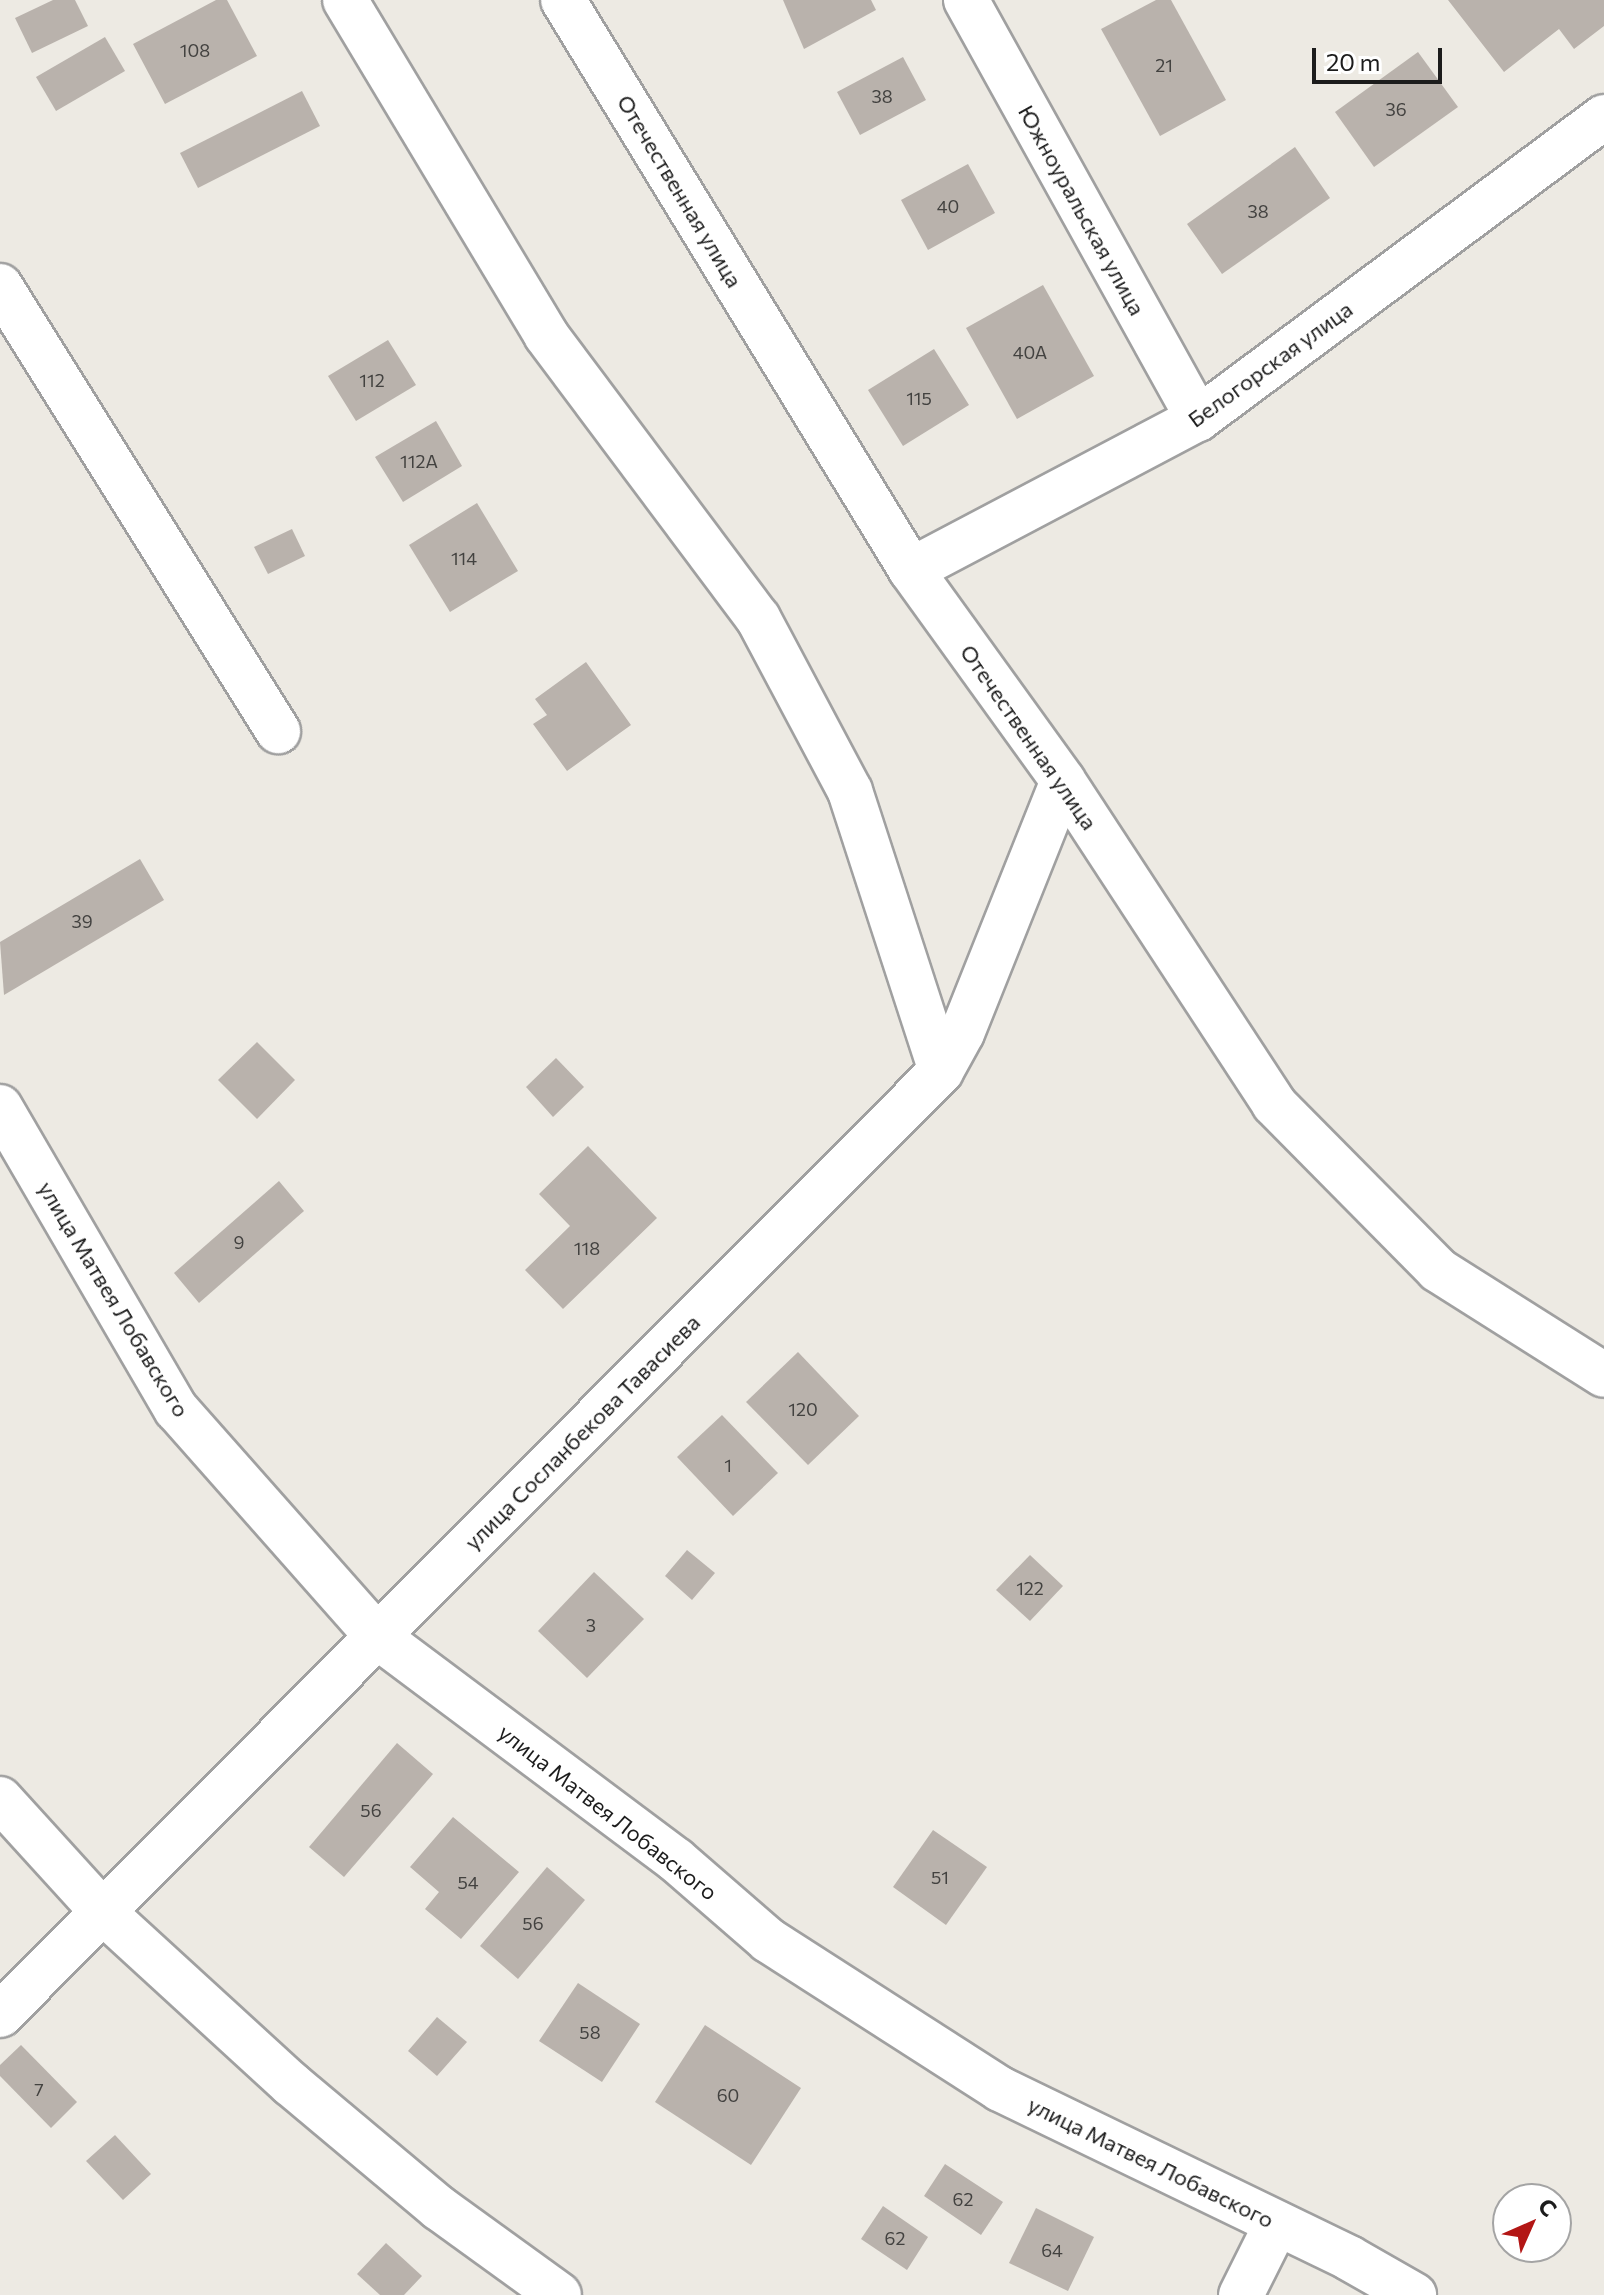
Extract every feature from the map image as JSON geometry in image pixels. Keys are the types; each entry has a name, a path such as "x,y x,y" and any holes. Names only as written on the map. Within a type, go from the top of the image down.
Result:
{"street":[{"path":"345,0 546,335 758,618 850,791 941,1071"},
{"name":"Отечественная улица","path":"563,0 911,570 1063,781 1274,1104 1438,1270 1604,1375"},
{"name":"Южноуральская улица","path":"966,0 1198,419"},
{"name":"Белогорская улица","path":"911,570 1198,419 1604,117"},
{"path":"0,286 278,731"},
{"name":"улица Сосланбекова Тавасиева","path":"0,2015 941,1071 962,1033 1063,781"},
{"name":"улица Матвея Лобавского","path":"0,1107 176,1409 378,1637 676,1860 768,1940 1000,2089 1277,2223 1414,2295"},
{"path":"0,1799 102,1911 303,2094 439,2208 559,2295"},
{"path":"1241,2295 1277,2223"}],"building":[{"path":"53,0 75,0 88,26 32,53 15,18"},
{"path":"216,0 227,0 257,56 165,104 133,44"},
{"path":"783,0 871,0 876,10 804,49"},
{"path":"1156,0 1171,0 1226,100 1160,136 1101,29"},
{"path":"1448,0 1604,0 1604,26 1574,49 1559,29 1504,72"},
{"path":"105,37 125,71 56,111 36,77"},
{"path":"1418,52 1458,107 1374,167 1335,112"},
{"path":"903,57 926,100 860,135 837,92"},
{"path":"302,91 320,126 198,188 180,153"},
{"path":"1295,147 1330,198 1222,274 1187,224"},
{"path":"968,164 995,213 928,250 901,200"},
{"path":"1043,285 1094,376 1017,419 966,328"},
{"path":"388,340 416,385 356,421 328,376"},
{"path":"934,349 969,405 903,446 868,390"},
{"path":"436,421 462,466 403,502 375,457"},
{"path":"477,503 518,571 450,612 409,545"},
{"path":"292,529 305,556 268,574 254,547"},
{"path":"586,662 631,725 567,771 533,724 547,715 535,699"},
{"path":"140,859 164,900 4,995 0,942"},
{"path":"257,1042 295,1080 257,1119 218,1080"},
{"path":"556,1058 584,1087 553,1117 526,1087"},
{"path":"588,1146 657,1218 563,1309 525,1270 570,1226 539,1194"},
{"path":"279,1181 304,1211 199,1303 174,1273"},
{"path":"798,1352 859,1416 808,1465 746,1402"},
{"path":"722,1415 778,1473 733,1516 677,1457"},
{"path":"687,1550 715,1573 692,1600 665,1576"},
{"path":"1030,1555 1063,1586 1030,1621 996,1590"},
{"path":"594,1572 644,1619 587,1678 538,1631"},
{"path":"397,1743 433,1774 344,1877 309,1847"},
{"path":"453,1817 519,1872 461,1939 425,1909 439,1892 410,1867"},
{"path":"933,1830 987,1867 946,1925 893,1887"},
{"path":"547,1867 585,1900 518,1979 480,1946"},
{"path":"578,1983 640,2024 602,2082 539,2041"},
{"path":"437,2017 467,2042 437,2076 408,2051"},
{"path":"705,2025 801,2088 751,2165 655,2102"},
{"path":"21,2045 77,2102 51,2128 0,2076 0,2065"},
{"path":"115,2135 151,2174 123,2200 86,2161"},
{"path":"945,2164 1003,2202 981,2235 924,2196"},
{"path":"883,2206 928,2237 907,2270 861,2239"},
{"path":"1036,2208 1094,2237 1068,2291 1009,2263"},
{"path":"386,2243 422,2276 404,2295 380,2295 357,2274"}]}
